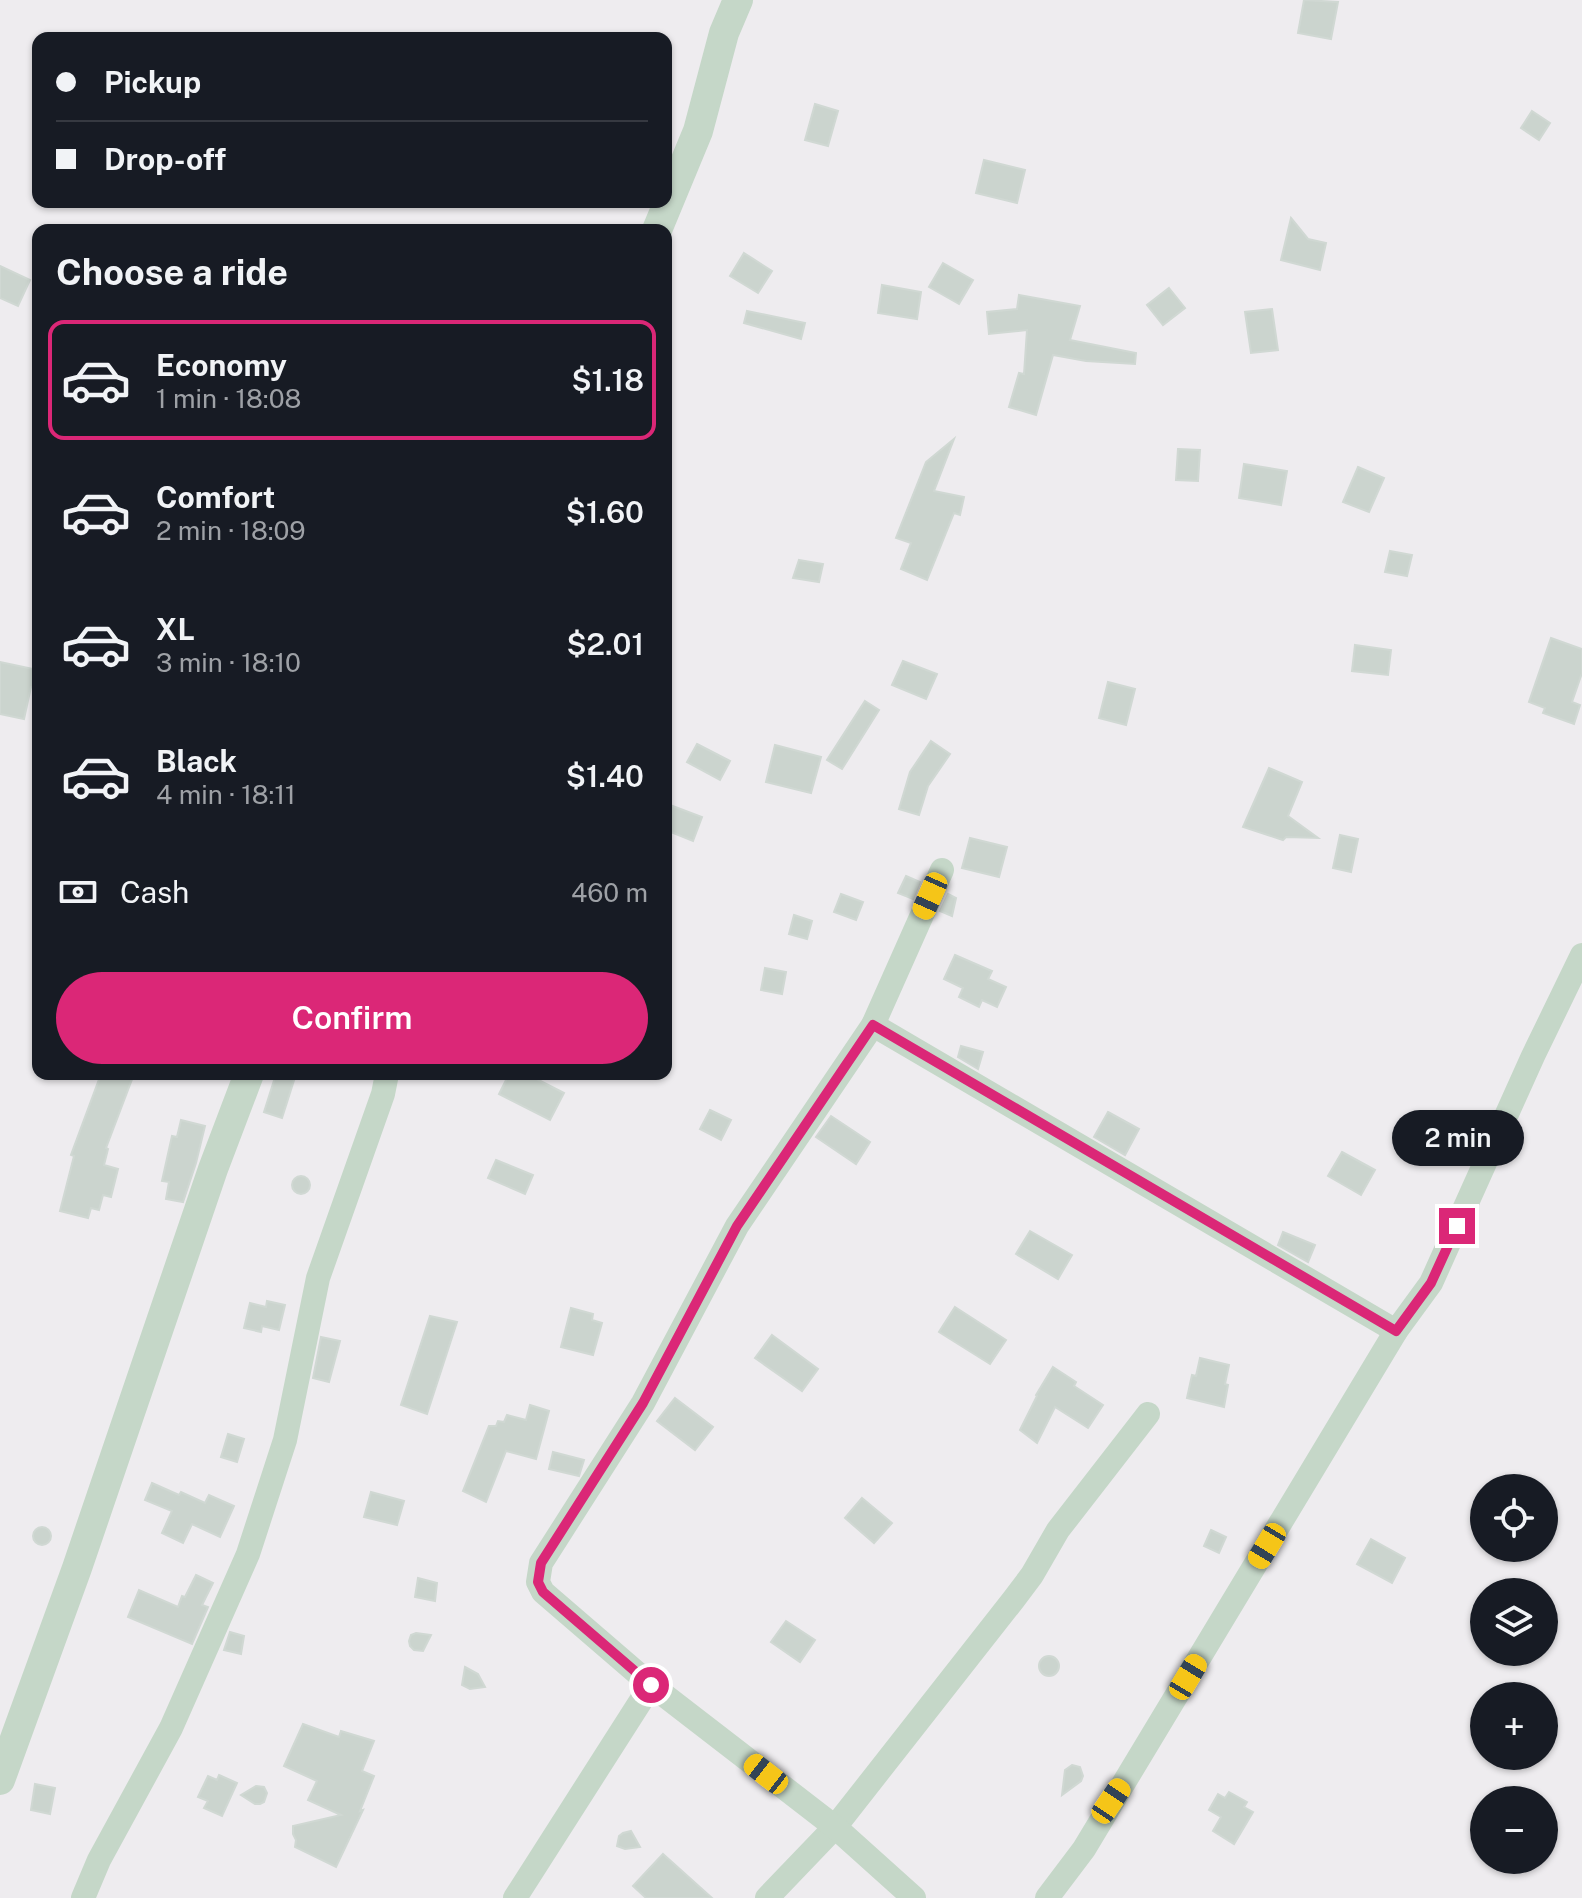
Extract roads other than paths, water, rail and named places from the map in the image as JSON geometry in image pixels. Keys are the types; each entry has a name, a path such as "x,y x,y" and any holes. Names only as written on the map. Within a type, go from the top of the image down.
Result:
{"street":[{"path":"672,194 698,131 724,33 738,0"},
{"path":"914,1898 835,1827 651,1685 543,1592 538,1582 541,1563 643,1403 737,1226 873,1025 942,870"},
{"path":"1047,1898 1084,1849 1396,1331 1431,1283 1582,955"},
{"path":"873,1025 1396,1331"},
{"path":"0,1780 247,1080"},
{"path":"83,1898 99,1860 171,1728 248,1554 285,1440 318,1278 386,1080"},
{"path":"767,1898 835,1827 1023,1587 1058,1530 1148,1414"},
{"path":"515,1898 651,1685"}]}
